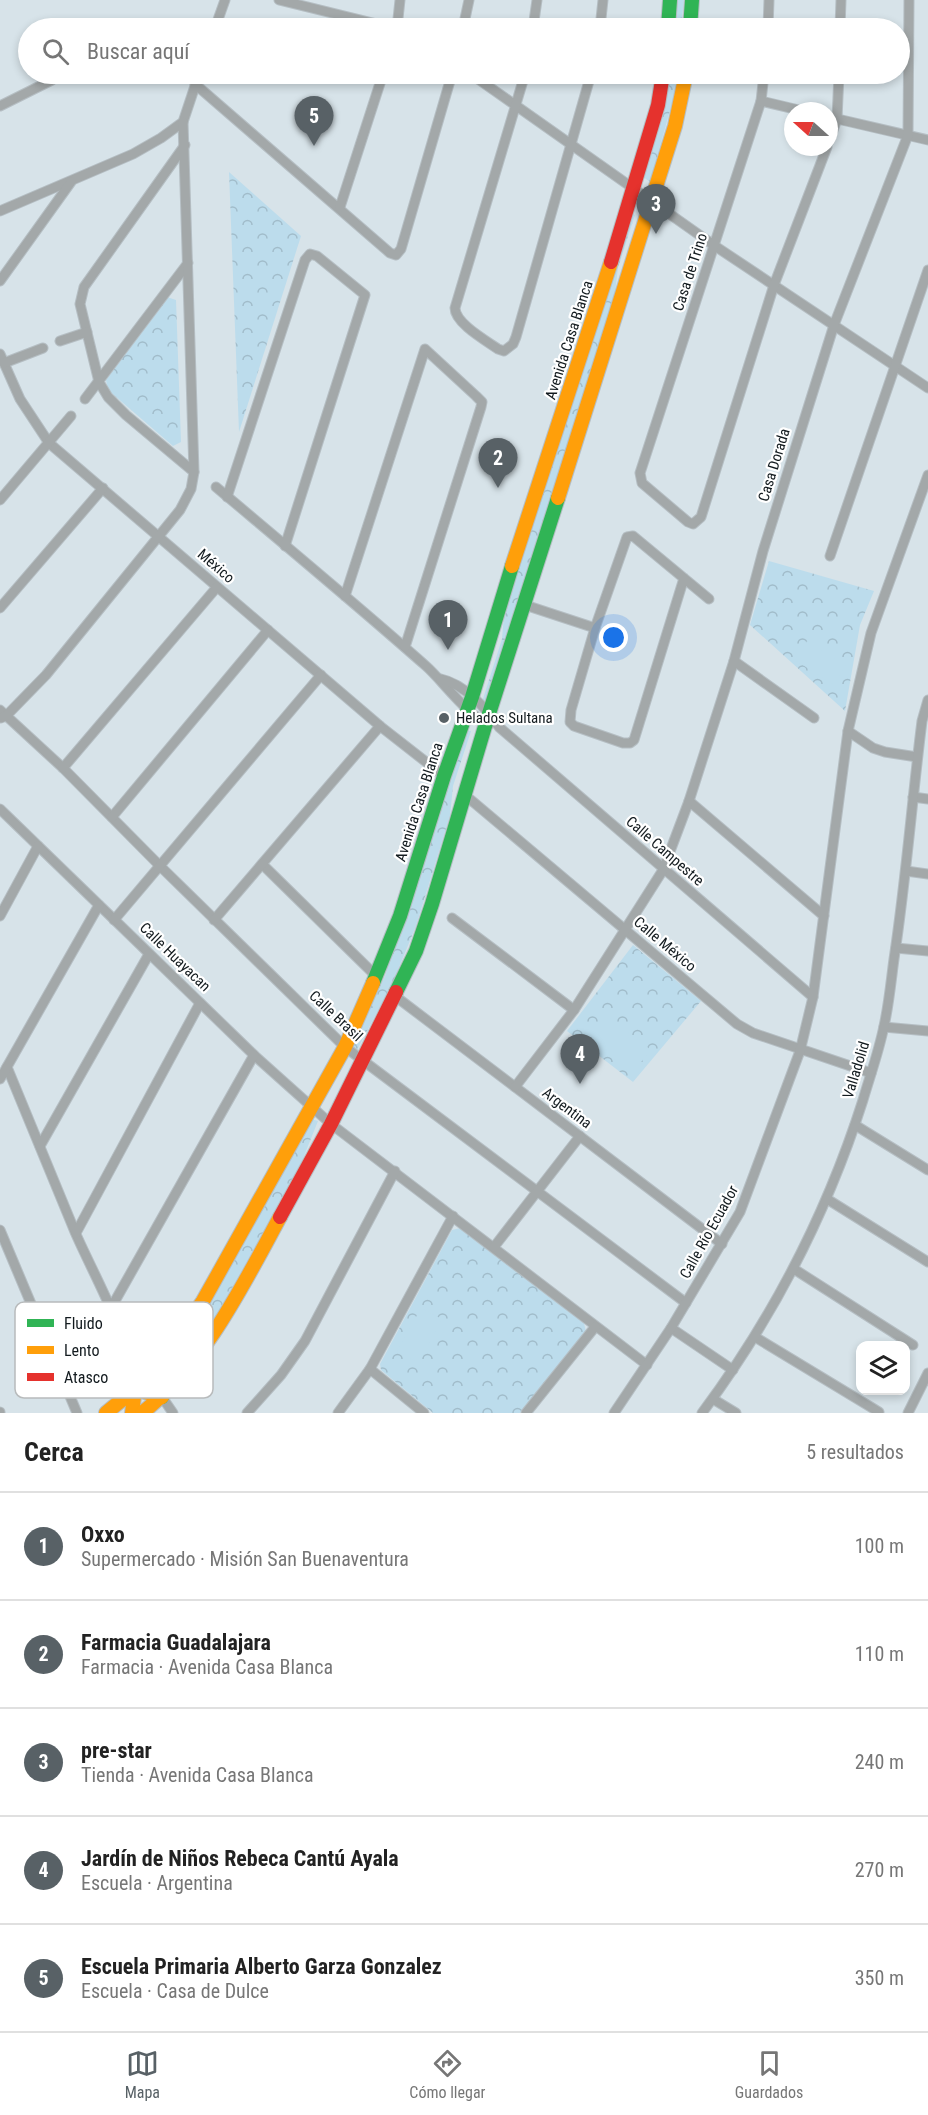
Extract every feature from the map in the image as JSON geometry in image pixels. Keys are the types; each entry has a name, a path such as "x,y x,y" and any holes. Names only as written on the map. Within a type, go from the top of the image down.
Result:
{"street":[{"path":"218,18 225,0"},
{"path":"279,0 354,18"},
{"path":"397,18 400,0"},
{"path":"465,18 469,0"},
{"path":"534,18 537,0"},
{"path":"601,18 603,0"},
{"path":"669,18 670,0"},
{"path":"691,18 692,0"},
{"path":"768,18 769,0"},
{"path":"840,18 841,0"},
{"name":"Casa Dorada","path":"909,0 909,18"},
{"path":"0,106 44,84"},
{"path":"2,715 46,675 187,500 194,472 183,122 195,84 340,207 390,253 396,255 401,249 449,84"},
{"path":"340,207 380,84"},
{"path":"486,84 715,246 928,388"},
{"path":"522,84 454,312 460,321 504,351 513,344 516,337 588,84"},
{"name":"Avenida Casa Blanca","path":"201,1302 345,1047 400,916 444,776 470,703 531,504 596,312 634,190 658,105 661,84"},
{"path":"213,1334 332,1124 395,996 422,932 491,721 675,126 684,84"},
{"name":"Casa de Trino","path":"763,84 761,101 639,479 682,518 693,524 701,517 774,285"},
{"path":"835,102 838,84"},
{"name":"Casa Dorada","path":"515,1087 574,1010 663,870 689,801 734,661 763,551 834,326 908,135 908,84"},
{"path":"761,101 784,106"},
{"path":"838,119 928,140"},
{"path":"0,211 134,154 183,122"},
{"path":"185,145 84,287 80,304 99,382 108,397 194,472"},
{"path":"774,285 824,156"},
{"path":"0,282 72,180"},
{"path":"227,496 305,260 310,254 316,256 365,295 285,546"},
{"path":"85,399 188,263"},
{"path":"831,555 928,270"},
{"path":"60,341 87,332"},
{"path":"2,358 43,348"},
{"path":"345,596 425,349 482,402 405,647"},
{"name":"México","path":"2,358 20,399 49,443 380,726 444,776"},
{"path":"0,500 71,416"},
{"name":"Calle Río Ecuador","path":"614,1413 671,1328 722,1244 748,1193 800,1051 813,998 848,731 871,633 928,475"},
{"name":"Calle Campestre","path":"216,487 441,679 452,683 470,703 813,998"},
{"path":"0,608 103,488"},
{"path":"684,578 634,740 624,743 579,729 570,722 595,628 628,535 633,536 709,598"},
{"path":"63,768 217,587"},
{"path":"525,605 595,628"},
{"path":"112,817 268,630"},
{"path":"734,661 814,718"},
{"path":"114,920 321,675"},
{"name":"Valladolid","path":"702,1413 733,1370 794,1269 827,1199 855,1125 884,1026 906,871 918,757 928,700"},
{"name":"Calle Brasil","path":"2,715 63,768 214,920 345,1047 686,1303"},
{"path":"214,920 380,726"},
{"path":"848,731 873,748 918,757"},
{"name":"Calle México","path":"465,795 737,1024 753,1034 871,1073"},
{"path":"913,797 928,799"},
{"path":"689,801 824,916"},
{"name":"Calle Huayacan","path":"0,809 254,1055 311,1106 647,1365"},
{"path":"0,916 38,846"},
{"path":"262,864 376,976"},
{"path":"906,871 928,873"},
{"path":"0,1079 99,905"},
{"path":"452,918 574,1010"},
{"path":"896,948 928,951"},
{"path":"40,1146 149,954"},
{"name":"Argentina","path":"395,996 722,1244"},
{"path":"76,1233 200,1003"},
{"path":"884,1026 928,1031"},
{"path":"114,1302 254,1055"},
{"path":"7,1066 76,1233 108,1302"},
{"path":"855,1125 928,1170"},
{"path":"495,1247 580,1136"},
{"path":"247,1413 281,1375 305,1341 395,1171"},
{"path":"827,1199 928,1262"},
{"path":"338,1413 370,1369 453,1216"},
{"path":"0,1230 30,1302"},
{"path":"794,1269 913,1345"},
{"path":"525,1413 595,1327"},
{"path":"671,1328 733,1370"},
{"path":"754,1337 879,1412"},
{"path":"370,1369 424,1413"},
{"path":"908,1413 928,1373"},
{"path":"71,1398 77,1413"},
{"name":"Avenida Casa Blanca","path":"106,1413 124,1398"},
{"path":"132,1413 134,1398"},
{"path":"142,1413 161,1398"},
{"path":"163,1398 173,1413"},
{"path":"713,1399 736,1413"}],"green space":[{"path":"674,0 684,0 682,18 672,18"},
{"path":"664,84 675,84 674,96 650,182 642,176"},
{"path":"229,172 301,236 239,432"},
{"path":"631,213 635,215 618,268 614,300 488,703 482,702 502,639 504,615"},
{"path":"167,297 176,300 181,442 173,446 108,390 106,380"},
{"path":"769,561 874,591 860,625 845,711 750,625"},
{"path":"807,641 846,665 834,685 795,660"},
{"path":"461,730 471,731 453,786 450,816 416,926 393,982 357,1050 349,1044 385,976"},
{"path":"633,945 701,1001 633,1082 567,1031"},
{"path":"606,1015 651,1050 632,1073 588,1039"},
{"path":"311,1119 318,1121 298,1171 213,1321 213,1302 211,1302"},
{"path":"460,1228 584,1323 586,1332 520,1413 433,1413 381,1370 380,1364 452,1230"},
{"path":"421,1308 442,1319 419,1363 397,1351"}],"traffic: fast":[{"path":"669,18 670,0"},
{"path":"691,18 692,0"},
{"path":"396,992 416,951 432,904 486,723 558,498"},
{"path":"373,983 400,916 444,776 472,697 512,566"}],"traffic: slow":[{"path":"558,498 675,126 684,84"},
{"path":"512,566 611,262"},
{"path":"202,1302 345,1047 373,983"},
{"path":"213,1332 236,1297 280,1217"},
{"path":"106,1413 124,1398"},
{"path":"132,1413 134,1398"},
{"path":"142,1413 158,1398"}],"traffic: jam":[{"path":"611,262 658,105 661,84"},
{"path":"280,1217 331,1124 396,992"}],"place":[{"name":"Escuela Primaria Alberto Garza Gonzalez","path":"314,146"},
{"name":"pre-star","path":"656,234"},
{"name":"Farmacia Guadalajara","path":"498,488"},
{"name":"Oxxo","path":"448,650"},
{"name":"Helados Sultana","path":"444,718"},
{"name":"Jardín de Niños Rebeca Cantú Ayala","path":"580,1084"}]}
